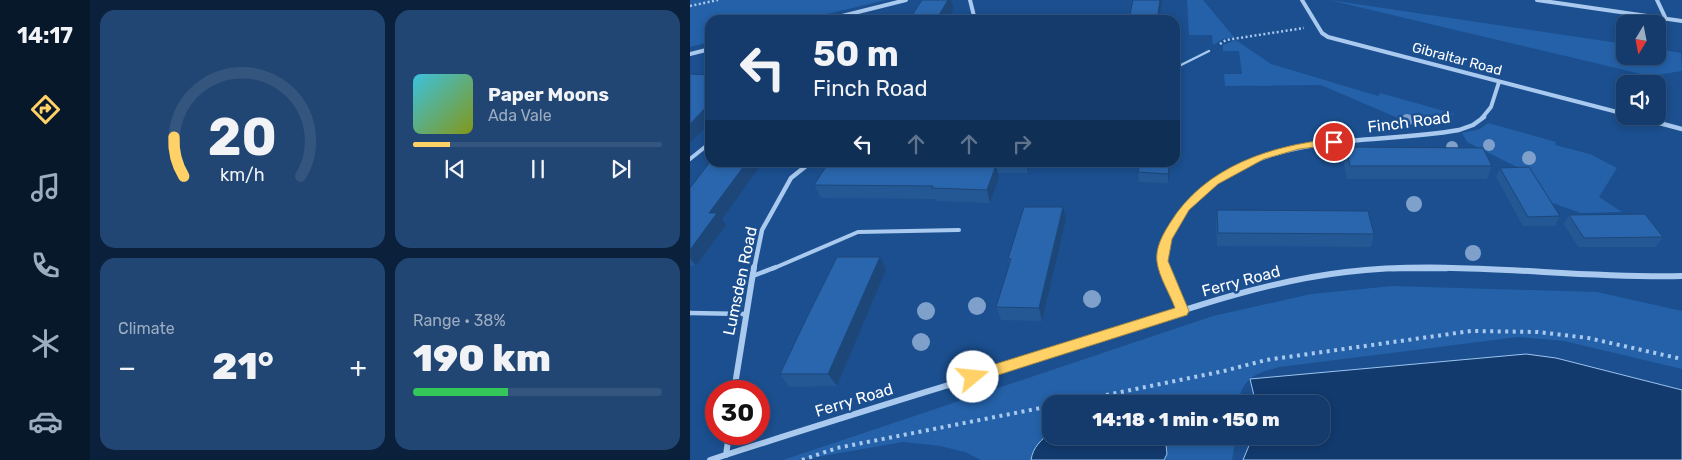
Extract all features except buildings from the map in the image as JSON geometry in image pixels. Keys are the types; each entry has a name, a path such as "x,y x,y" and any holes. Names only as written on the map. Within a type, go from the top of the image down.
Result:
{"street":[{"path":"846,15 906,0"},
{"path":"970,0 974,15"},
{"name":"Gibraltar Road","path":"1302,0 1317,26 1328,37 1616,112"},
{"path":"1537,0 1639,15"},
{"path":"1657,0 1664,15"},
{"path":"1666,19 1682,21"},
{"path":"690,54 705,50"},
{"name":"Finch Road","path":"1183,311 1162,261 1166,239 1185,208 1214,182 1261,156 1298,146 1442,132 1471,126 1488,114 1499,82"},
{"path":"1666,125 1682,129"},
{"name":"Lumsden Road","path":"736,380 745,314 762,230 791,178 805,167"},
{"name":"Ferry Road","path":"710,460 1183,311 1305,279 1366,271 1440,270 1622,277 1682,276"},
{"path":"726,455 727,445"}],"lane":[{"path":"1180,66 1209,51"},
{"path":"690,159 705,147"},
{"path":"752,276 806,256 858,232 958,230"},
{"path":"690,313 745,314"}],"path":[{"path":"690,6 718,0"},
{"path":"1209,51 1226,40 1317,26"},
{"path":"1106,395 1224,371 1266,360 1471,331 1538,332 1588,338 1643,348 1682,359"},
{"path":"802,460 837,448 1042,408"}],"shaded area":[{"path":"690,0 886,0 823,15 705,15 705,43 690,47"},
{"path":"1187,0 1203,0 1234,37 1223,39 1213,45 1212,35 1189,35"},
{"path":"1329,0 1616,43 1616,65 1666,65 1666,50 1681,53 1682,71 1646,75"},
{"path":"1236,40 1271,64 1378,96 1380,93 1455,114 1443,119 1407,122 1321,85 1225,86 1224,74 1242,74 1239,51 1223,51 1223,45"},
{"path":"1488,123 1556,142 1555,145 1590,154 1617,168 1599,197 1622,212 1581,213 1544,200 1527,172 1467,142 1462,133 1480,129"},
{"path":"1392,286 1597,292 1682,311 1682,369 1564,341 1518,337 1280,367 1257,374 1247,382 1240,395 1042,395 1042,440 1032,455 1031,460 981,460 965,452 940,446 903,442 800,460 783,460 1213,316 1311,294"},
{"path":"1526,354 1556,358 1682,390 1682,460 1243,460 1249,445 1330,445 1330,395 1254,395 1250,379"},
{"path":"1042,440 1042,445 1166,445 1167,454 1164,460 1031,460 1038,444"},
{"path":"1166,445 1234,445 1232,460 1164,460 1167,453"}],"route":[{"path":"973,377 1183,311 1162,261 1166,239 1185,208 1214,182 1261,156 1298,146 1334,142"}]}
